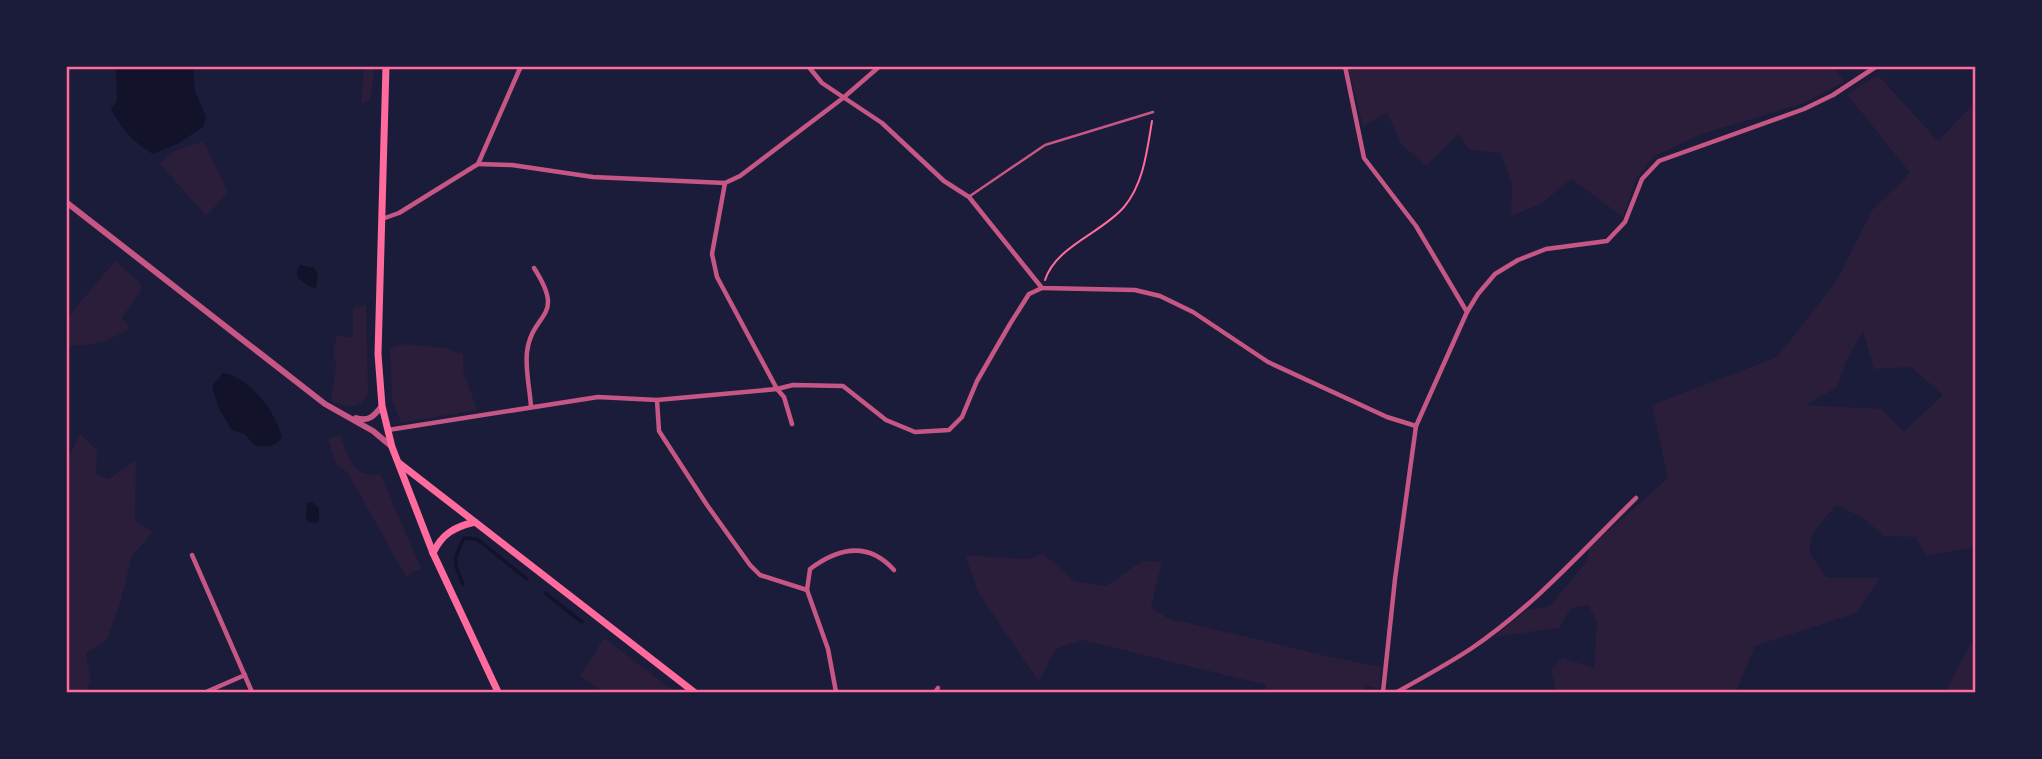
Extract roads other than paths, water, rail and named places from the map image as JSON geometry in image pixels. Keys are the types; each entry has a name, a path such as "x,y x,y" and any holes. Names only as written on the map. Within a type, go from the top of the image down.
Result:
{"main road":[{"path":"386,66 378,354 382,406 392,447 433,553 498,692"},
{"path":"398,463 694,692"},
{"path":"433,553 439,540 449,532 475,522"}],"street":[{"path":"478,164 520,66"},
{"path":"808,66 822,83 882,123 944,181 969,197 1042,288"},
{"path":"382,219 399,214 478,164 512,165 593,177 725,183 740,176 844,98 880,66"},
{"path":"1345,66 1364,158 1416,226 1467,312"},
{"path":"1383,692 1416,426 1467,312 1478,294 1495,274 1518,260 1546,249 1607,241 1625,222 1642,179 1659,160 1804,109 1833,95 1877,66"},
{"path":"725,183 712,254 717,277 777,389 784,397 792,424"},
{"path":"66,202 325,404 350,417 392,447"},
{"path":"531,407 527,355 530,338 548,312 546,287 534,268"},
{"path":"388,430 598,397 657,400 777,389 793,385 843,386 886,420 915,432 949,430 962,416 977,381 1010,324 1029,295 1042,288 1136,290 1160,296 1193,312 1268,362 1387,417 1416,426"},
{"path":"657,400 659,431 707,506 750,565 760,575 807,590"},
{"path":"350,417 363,421 373,418 382,406"},
{"path":"1397,692 1473,647 1534,598 1636,498"},
{"path":"836,692 828,649 807,590 810,569 827,556 848,550 875,555 885,560 894,570"},
{"path":"192,555 252,692"},
{"path":"206,692 245,676"}],"lane":[{"path":"969,197 1045,145 1153,112"}],"waterway":[{"path":"463,584 456,561 464,538 477,539 527,579"},
{"path":"545,593 582,622"}]}
